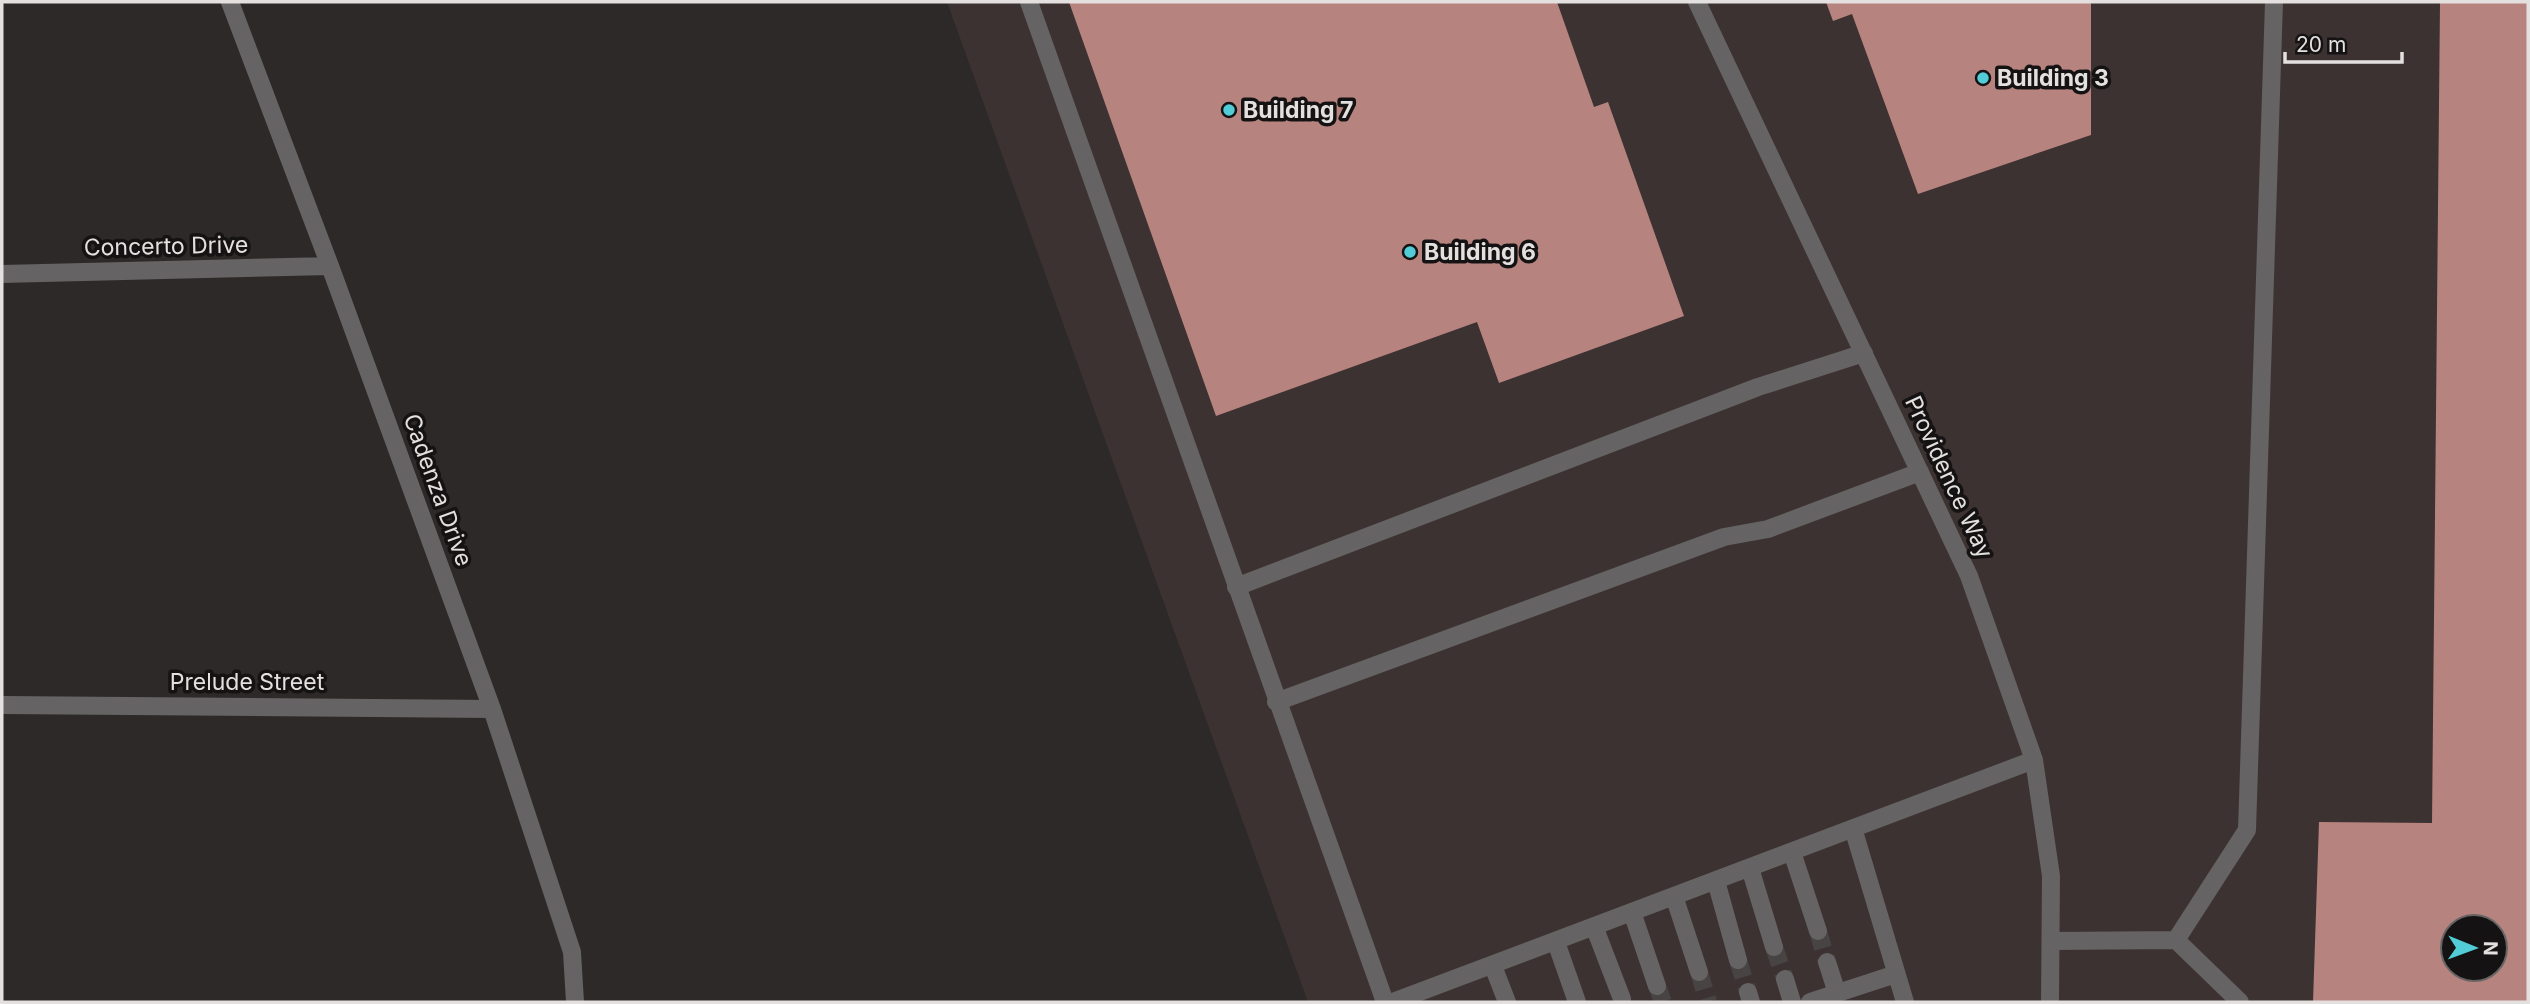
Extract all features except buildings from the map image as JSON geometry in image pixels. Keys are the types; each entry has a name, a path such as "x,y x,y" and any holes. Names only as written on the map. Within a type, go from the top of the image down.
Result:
{"street":[{"name":"Cadenza Drive","path":"230,2 492,709 572,952 575,1002"},
{"path":"1029,2 1385,1002"},
{"name":"Providence Way","path":"1697,2 1969,576 2035,760 2051,876 2050,1002"},
{"path":"2176,940 2247,830 2274,2"},
{"name":"Concerto Drive","path":"2,274 330,266"},
{"path":"1236,587 1758,387 1864,353"},
{"path":"1276,702 1724,537 1768,529 1920,472"},
{"name":"Prelude Street","path":"2,705 492,709"},
{"path":"1393,1002 2035,760"},
{"path":"1853,828 1905,1002"},
{"path":"1792,852 1818,931"},
{"path":"1750,868 1774,947"},
{"path":"1716,881 1738,960"},
{"path":"1674,896 1699,972"},
{"path":"1632,912 1657,986"},
{"path":"1594,926 1622,999"},
{"path":"2051,941 2176,940 2240,1002"},
{"path":"1556,942 1577,1002"},
{"path":"1827,962 1837,993"},
{"path":"1493,966 1507,1002"},
{"path":"1810,1002 1896,974"},
{"path":"1785,979 1791,1002"}],"shaded area":[{"path":"947,2 2528,2 2528,1002 1308,1002"}],"tunnel":[{"path":"1818,931 1827,962"},
{"path":"1774,947 1785,979"},
{"path":"1738,960 1748,992"},
{"path":"1699,972 1708,1002"},
{"path":"1657,986 1663,1002"}],"place":[{"name":"Building 3","path":"1983,78"},
{"name":"Building 7","path":"1229,110"},
{"name":"Building 6","path":"1410,252"}]}
